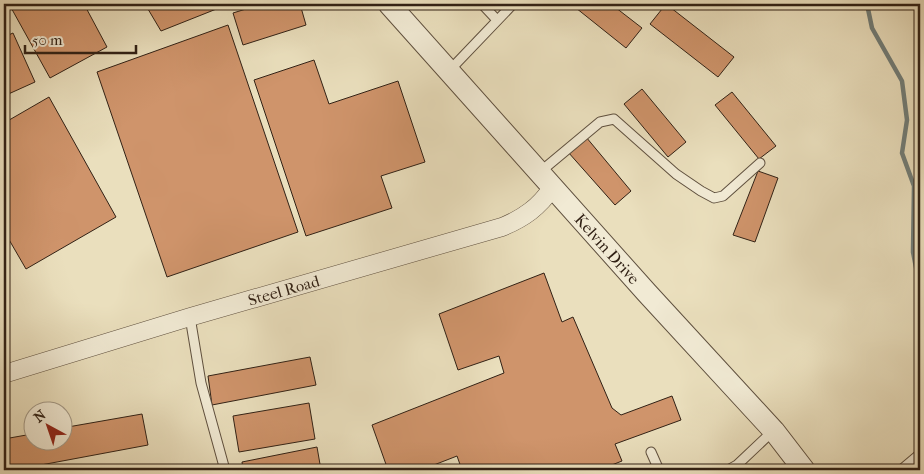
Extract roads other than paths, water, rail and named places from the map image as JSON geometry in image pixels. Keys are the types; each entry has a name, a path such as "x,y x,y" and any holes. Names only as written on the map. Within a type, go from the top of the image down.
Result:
{"street":[{"name":"Kelvin Drive","path":"389,4 774,431 804,470"},
{"name":"Steel Road","path":"4,374 190,317 502,227 528,214 544,200 546,180"}],"lane":[{"path":"482,4 497,20"},
{"path":"449,71 513,4"},
{"path":"546,180 600,122 614,119 676,174 700,191 714,198 724,196 760,163"},
{"path":"190,317 201,383 225,470"},
{"path":"728,470 737,465 774,431"},
{"path":"651,452 660,470"},
{"path":"902,470 920,454"}],"waterway":[{"path":"867,4 872,28 902,81 907,120 902,153 914,186 913,252 920,288"}]}
